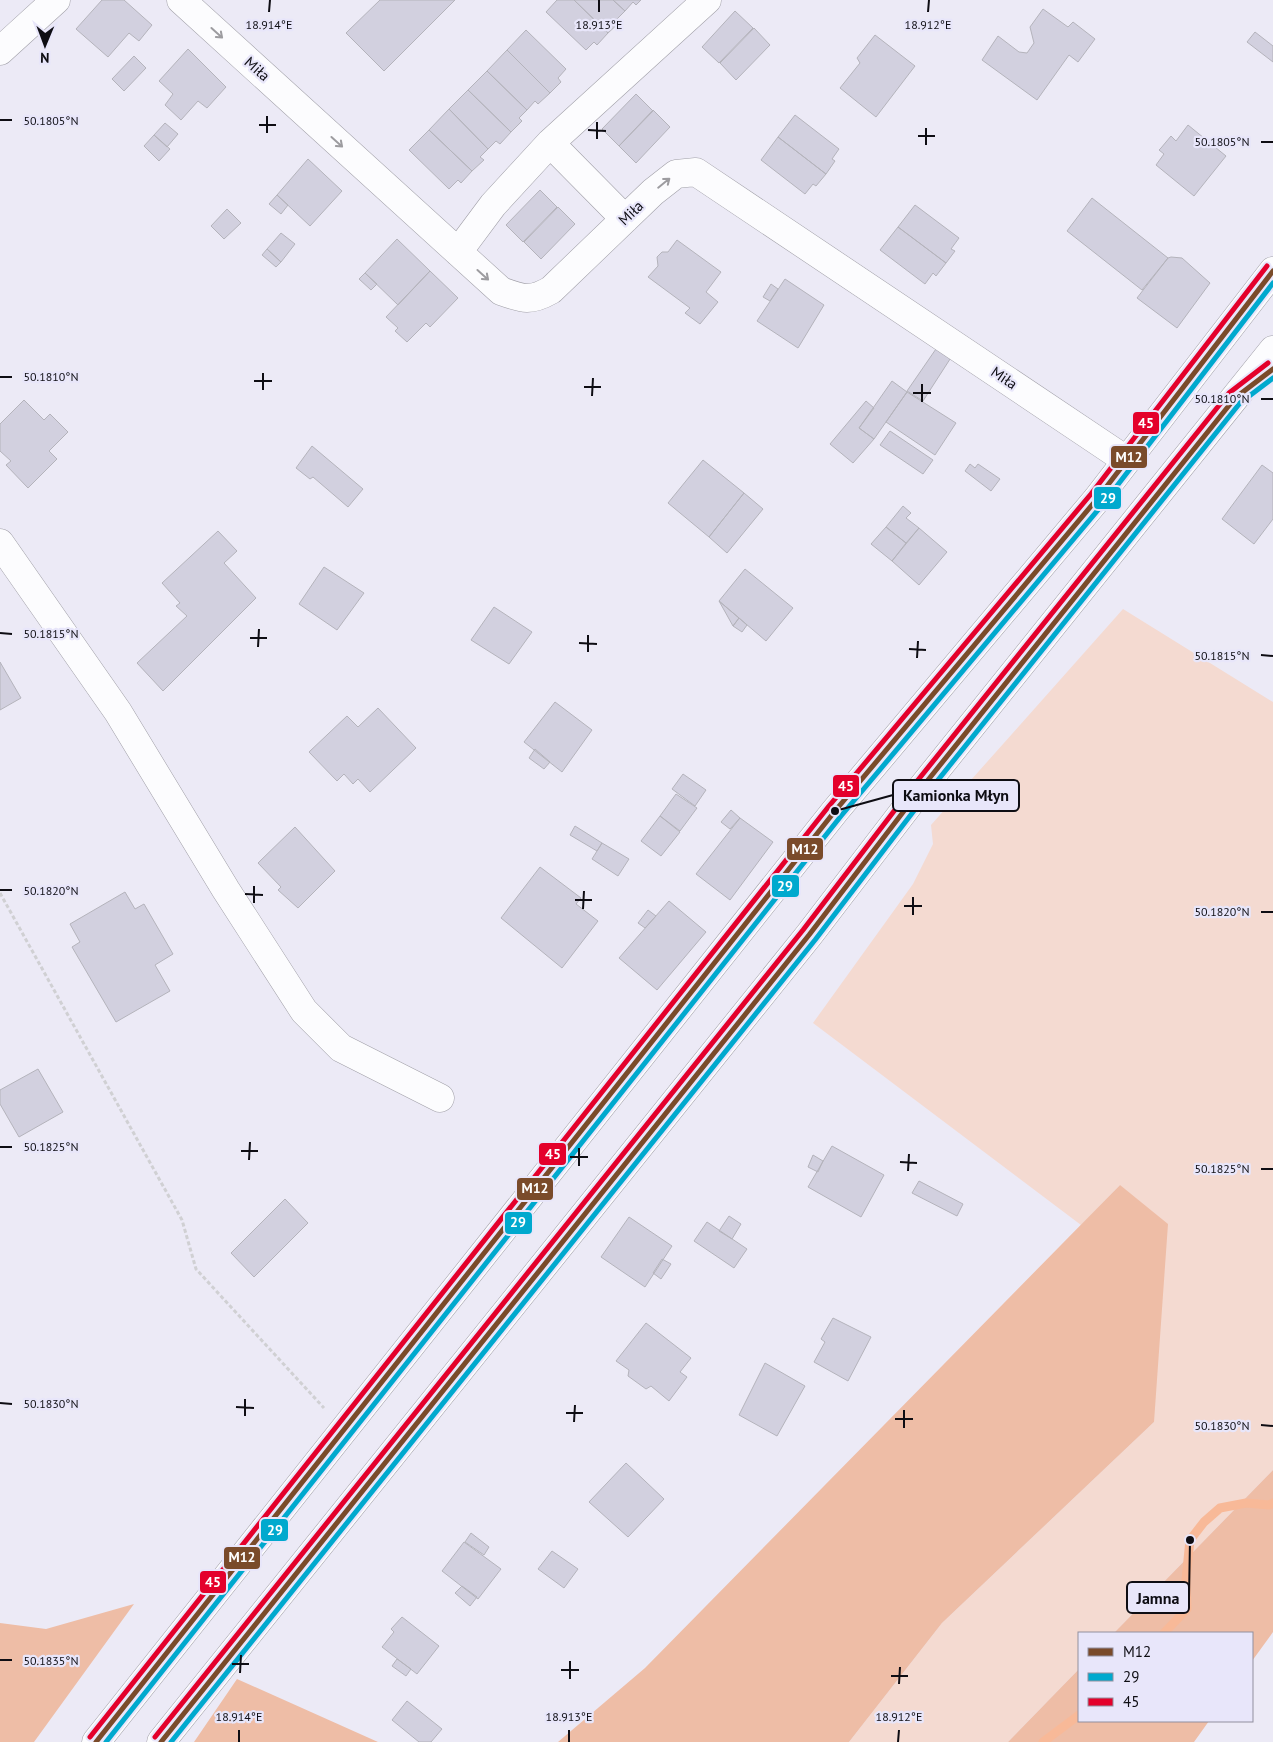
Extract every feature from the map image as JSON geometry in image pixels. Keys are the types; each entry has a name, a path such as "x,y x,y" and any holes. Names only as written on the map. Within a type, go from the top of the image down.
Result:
{"main road":[{"path":"0,51 56,0"},
{"name":"Miła","path":"181,0 501,291 522,299 536,298 550,290 676,174 696,172 1126,460"},
{"path":"458,252 493,205 550,142 707,0"},
{"path":"550,142 625,219"},
{"path":"96,1742 829,819 1097,499 1273,271"},
{"path":"162,1742 809,935 920,790 1273,350"},
{"path":"1235,398 1273,369"},
{"path":"0,543 118,712 226,890 304,1011 340,1048 440,1098"}],"path":[{"path":"0,893 182,1220 196,1269 329,1414 347,1426"}],"shaded area":[{"path":"1123,609 1273,702 1273,1470 1115,1632 1078,1632 1078,1670 1008,1742 849,1742 942,1623 1154,1422 1120,1185 1081,1225 813,1023 913,884 933,844 931,825"},
{"path":"1120,1185 1168,1224 1154,1422 942,1623 849,1742 558,1742 645,1668"},
{"path":"1273,1470 1273,1632 1253,1660 1253,1632 1115,1632"},
{"path":"134,1604 34,1742 0,1742 0,1623 46,1629"},
{"path":"1078,1670 1078,1722 1208,1722 1194,1742 1008,1742"},
{"path":"237,1679 378,1742 194,1742"}],"building":[{"path":"102,0 124,0 152,25 139,41 129,33 108,57 76,29"},
{"path":"380,0 455,0 384,71 346,33"},
{"path":"557,0 574,0 608,33 597,45 594,42 586,50 546,12"},
{"path":"574,0 613,0 625,11 617,19 620,22 608,33"},
{"path":"613,0 641,0 636,5 633,2 625,11"},
{"path":"1043,9 1068,27 1073,22 1095,39 1078,62 1069,55 1037,100 982,60 998,36 1019,52 1027,53 1034,43 1030,27"},
{"path":"735,11 753,28 719,63 702,47"},
{"path":"754,28 770,45 736,80 720,63"},
{"path":"526,30 566,69 558,78 561,82 550,93 507,50"},
{"path":"1255,32 1273,46 1273,62 1247,42"},
{"path":"875,35 915,66 876,117 840,88 860,63 857,58"},
{"path":"188,49 226,87 207,108 198,101 181,120 165,105 173,94 159,81"},
{"path":"507,50 550,93 538,104 535,101 527,110 487,71"},
{"path":"134,56 146,68 124,91 112,79"},
{"path":"487,71 527,110 519,118 522,121 511,132 468,90"},
{"path":"468,90 511,132 500,144 496,141 488,149 449,109"},
{"path":"636,94 653,111 619,146 602,129"},
{"path":"449,109 488,149 480,157 484,160 472,171 429,130"},
{"path":"653,110 670,127 636,163 619,146"},
{"path":"795,115 839,149 832,159 835,161 826,174 778,137"},
{"path":"165,123 178,134 167,147 154,135"},
{"path":"1188,125 1226,156 1194,196 1156,165 1164,154 1159,150 1171,136 1176,141"},
{"path":"429,130 472,171 461,183 458,180 449,189 409,150"},
{"path":"154,135 170,149 159,161 144,146"},
{"path":"778,137 826,174 816,186 813,184 805,194 761,160"},
{"path":"308,159 342,191 310,226 277,195"},
{"path":"540,190 557,207 523,242 506,225"},
{"path":"277,195 288,205 281,214 269,204"},
{"path":"1092,198 1168,258 1142,290 1067,231"},
{"path":"915,205 959,238 951,249 955,251 946,263 898,227"},
{"path":"558,207 575,224 541,259 524,242"},
{"path":"227,209 241,223 224,239 211,226"},
{"path":"898,227 946,263 936,276 933,273 925,284 880,250"},
{"path":"281,233 295,244 281,262 267,249"},
{"path":"397,239 430,271 398,305 365,273"},
{"path":"677,240 721,272 706,292 718,302 700,324 685,313 690,308 648,277 658,266 657,257 662,252 668,252"},
{"path":"267,249 281,262 276,267 262,255"},
{"path":"1168,258 1182,258 1210,283 1177,328 1137,298"},
{"path":"430,271 458,298 430,327 426,323 407,342 395,331 398,328 386,317"},
{"path":"365,273 377,284 371,290 359,279"},
{"path":"785,279 824,305 798,348 757,321"},
{"path":"771,284 778,289 770,301 763,297"},
{"path":"938,346 952,356 923,401 907,391"},
{"path":"892,381 907,392 874,439 859,428"},
{"path":"907,392 956,423 935,455 886,422"},
{"path":"24,400 44,420 50,414 68,432 49,451 57,459 28,488 6,465 11,461 0,451 0,424"},
{"path":"866,401 874,408 859,428 874,439 853,463 830,444"},
{"path":"890,431 933,460 923,474 880,445"},
{"path":"312,446 363,489 348,507 313,477 310,479 296,468"},
{"path":"703,460 744,493 709,537 668,503"},
{"path":"970,464 975,468 978,464 1000,479 991,491 965,471"},
{"path":"1262,465 1273,473 1273,519 1254,544 1222,519"},
{"path":"744,493 763,509 727,553 709,537"},
{"path":"903,506 911,513 906,518 919,528 906,543 886,527"},
{"path":"886,527 906,543 892,561 871,544"},
{"path":"919,528 947,552 919,585 892,561"},
{"path":"218,531 237,551 224,563 256,598 163,691 137,663 187,616 176,606 180,603 162,583"},
{"path":"324,567 364,593 337,630 299,604"},
{"path":"745,569 793,608 766,641 719,601"},
{"path":"719,601 739,618 733,626"},
{"path":"494,607 532,632 509,664 471,640"},
{"path":"739,618 747,625 742,632 733,626"},
{"path":"0,662 21,698 0,710"},
{"path":"555,702 592,730 562,772 524,742"},
{"path":"378,708 416,748 370,792 358,779 353,784 344,774 337,781 309,752 347,716 358,727"},
{"path":"535,749 550,762 544,769 529,758"},
{"path":"683,774 706,790 695,806 672,789"},
{"path":"676,794 697,808 680,831 660,816"},
{"path":"731,810 740,818 730,829 721,822"},
{"path":"660,816 680,832 661,856 641,841"},
{"path":"740,818 773,842 730,900 696,874"},
{"path":"575,826 602,843 597,851 570,835"},
{"path":"295,827 335,871 298,908 278,890 281,887 258,863"},
{"path":"602,843 629,859 618,876 592,859"},
{"path":"540,867 581,898 576,904 598,921 562,968 501,918"},
{"path":"125,892 135,909 144,904 173,954 155,965 170,991 116,1022 72,947 80,942 70,924"},
{"path":"669,901 706,932 657,990 619,958"},
{"path":"648,910 656,916 645,928 638,923"},
{"path":"38,1069 63,1112 19,1137 0,1104 0,1090"},
{"path":"832,1146 884,1175 861,1217 808,1187"},
{"path":"813,1155 823,1161 818,1172 808,1167"},
{"path":"919,1181 963,1204 957,1216 912,1193"},
{"path":"285,1199 308,1223 254,1277 231,1253"},
{"path":"729,1216 741,1224 732,1239 719,1231"},
{"path":"629,1217 672,1246 645,1287 601,1257"},
{"path":"707,1222 747,1249 734,1268 694,1241"},
{"path":"662,1259 671,1264 661,1279 653,1273"},
{"path":"833,1318 871,1337 848,1381 814,1362 825,1342 821,1339"},
{"path":"646,1323 691,1358 680,1372 687,1377 669,1401 651,1386 646,1389 628,1376 629,1370 616,1361"},
{"path":"765,1363 805,1386 777,1436 739,1415"},
{"path":"626,1463 664,1499 628,1537 589,1502"},
{"path":"471,1533 489,1547 484,1555 465,1542"},
{"path":"464,1542 501,1569 478,1599 442,1571"},
{"path":"552,1551 578,1569 564,1588 538,1569"},
{"path":"462,1586 477,1597 470,1606 455,1593"},
{"path":"402,1617 439,1646 417,1674 382,1647 394,1632 391,1629"},
{"path":"397,1659 411,1669 406,1676 392,1666"},
{"path":"407,1701 442,1729 431,1742 419,1742 392,1720"}],"waterway":[{"path":"1165,1632 1187,1609 1186,1580 1190,1540 1204,1522 1220,1508 1246,1503 1269,1505 1273,1503"},
{"path":"1043,1742 1078,1716"}],"transit line":[{"name":"45","path":"90,1737 829,806 1091,494 1267,266"},
{"name":"M12","path":"96,1742 835,811 1097,499 1273,271"},
{"name":"29","path":"106,1742 841,816 1103,504 1273,283"},
{"name":"45","path":"155,1737 803,930 914,785 1229,393 1268,363"},
{"name":"M12","path":"161,1742 809,935 920,790 1235,398 1273,369"},
{"name":"29","path":"171,1742 815,940 926,795 1240,403 1273,378"}],"place":[{"name":"Kamionka Młyn","path":"835,811"},
{"name":"Jamna","path":"1190,1540"}]}
